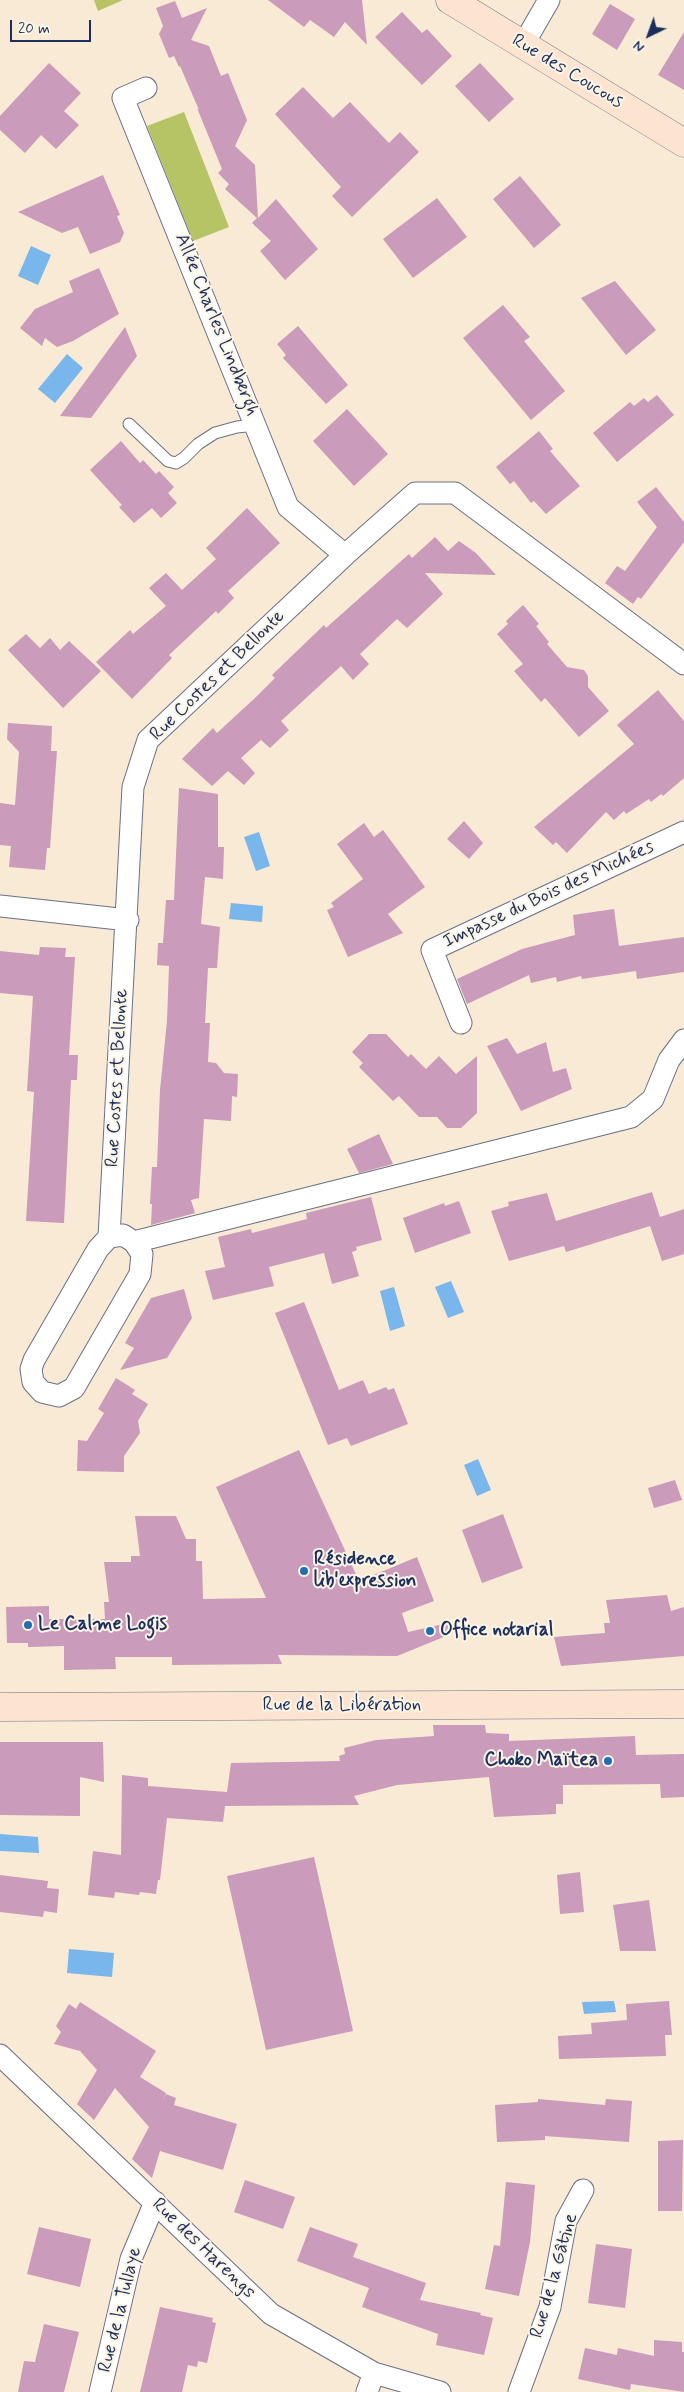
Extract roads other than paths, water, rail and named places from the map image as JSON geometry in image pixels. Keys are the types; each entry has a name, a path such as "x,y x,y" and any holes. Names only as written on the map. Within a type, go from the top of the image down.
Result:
{"street":[{"name":"Rue des Coucous","path":"450,0 684,143"},
{"path":"523,45 549,0"},
{"name":"Allée Charles Lindbergh","path":"146,88 123,98 288,507 345,555"},
{"name":"Rue Costes et Bellonte","path":"109,1238 128,920 133,787 148,740 345,555 415,493 455,493 684,664"},
{"name":"Impasse du Bois des Michées","path":"462,1023 432,950 684,832"},
{"path":"0,906 128,920"},
{"path":"134,1242 631,1117 653,1100 668,1060 684,1040"},
{"path":"123,1235 134,1242 142,1254 140,1274 74,1388 58,1396 42,1392 34,1382 31,1370 34,1360 98,1249 109,1238 123,1235"},
{"name":"Rue de la Libération","path":"0,1707 684,1704"},
{"name":"Rue des Harengs","path":"0,2055 271,2314 370,2382 440,2392"},
{"name":"Rue de la Gâtine","path":"519,2392 550,2307 566,2221 583,2190"},
{"name":"Rue de la Tullaye","path":"100,2392 131,2259 155,2202"}],"lane":[{"path":"129,424 168,461 176,463 198,444 215,433 256,424"}],"water":[{"path":"31,246 51,255 38,285 18,276"},
{"path":"67,354 83,368 55,403 38,389"},
{"path":"259,832 270,866 256,871 244,837"},
{"path":"231,903 263,906 262,922 229,919"},
{"path":"451,1281 464,1312 448,1318 435,1287"},
{"path":"394,1287 405,1326 390,1331 380,1291"},
{"path":"478,1459 491,1490 477,1496 464,1465"},
{"path":"0,1834 38,1837 39,1853 0,1851"},
{"path":"69,1949 114,1953 112,1977 67,1973"},
{"path":"614,2001 616,2012 584,2014 582,2002"}],"place":[{"name":"Résidence lib'expression","path":"304,1571"},
{"name":"Le Calme Logis","path":"28,1625"},
{"name":"Office notarial","path":"430,1631"},
{"name":"Choko Maïtea","path":"608,1761"}]}
